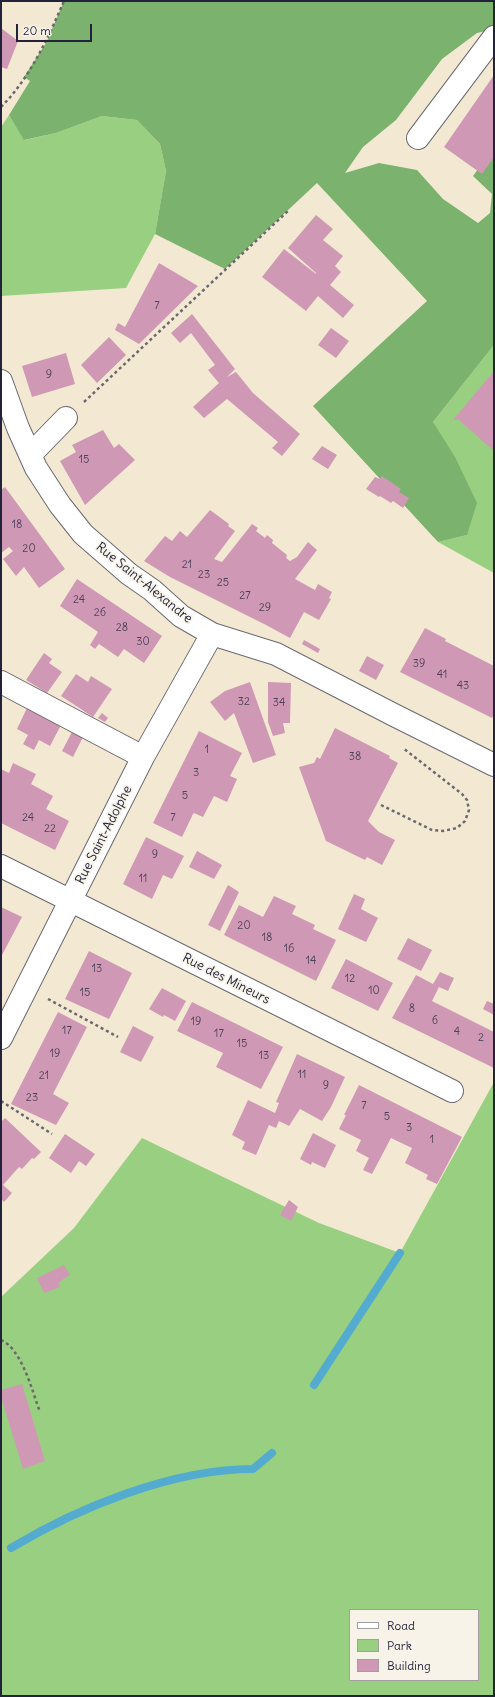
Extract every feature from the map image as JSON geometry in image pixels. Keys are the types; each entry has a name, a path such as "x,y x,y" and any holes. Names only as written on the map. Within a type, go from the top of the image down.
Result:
{"street":[{"path":"418,138 494,37"},
{"name":"Rue Saint-Alexandre","path":"1,381 18,428 36,468 46,485 83,534 129,574 152,590 182,616 212,634 276,654 394,716 494,765"},
{"path":"31,454 66,418"},
{"name":"Rue Saint-Adolphe","path":"1,1038 143,757 212,634"},
{"path":"1,682 143,757"},
{"name":"Rue des Mineurs","path":"1,866 452,1091"}],"path":[{"path":"1,107 24,78 46,43 64,1"},
{"path":"66,418 288,211"},
{"path":"381,805 432,830 443,831 457,828 465,821 469,810 467,800 462,794 397,744 391,735 389,727 394,716"},
{"path":"27,988 118,1037"},
{"path":"1,1101 52,1134"},
{"path":"1,1340 9,1344 18,1356 40,1412"}],"green space":[{"path":"64,1 494,1 494,29 477,33 442,59 396,120 363,147 345,173 379,163 417,170 443,199 478,223 490,213 492,194 473,176 494,147 494,345 433,422 455,457 477,503 467,535 438,542 313,406 427,301 317,183 225,269 155,234 166,171 160,144 137,120 102,116 56,133 24,140 9,115 30,81 24,77 46,43"},
{"path":"9,115 25,140 56,133 102,116 137,120 160,144 166,171 155,234 126,288 1,296 1,127"},
{"path":"494,345 494,573 438,542 467,535 433,422"},
{"path":"494,1082 494,1696 1,1696 1,1297 74,1228 142,1138 319,1223 400,1253"}],"building":[{"path":"1,28 18,41 7,69 1,67"},
{"path":"494,75 494,157 482,174 444,147"},
{"path":"316,215 333,229 323,240 343,256 335,266 341,272 330,285 354,305 343,318 318,296 306,311 262,277 284,249 316,274 288,248"},
{"path":"159,263 198,286 139,344 115,330 118,323 125,327"},
{"path":"192,314 235,369 227,377 236,372 253,393 300,434 282,456 272,448 278,442 227,399 204,418 193,407 219,383 208,370 215,365 191,333 180,343 171,333"},
{"path":"331,328 349,341 336,358 318,345"},
{"path":"109,337 126,355 97,383 81,365"},
{"path":"66,353 75,384 32,397 22,366"},
{"path":"494,371 494,451 459,420 453,420"},
{"path":"103,430 114,448 119,444 135,460 85,505 60,461 76,452 72,445"},
{"path":"322,446 337,455 328,469 312,459"},
{"path":"382,476 401,489 399,492 409,498 403,508 393,501 391,503 366,489 375,477 380,479"},
{"path":"5,487 65,569 39,588 24,567 16,576 3,559 13,551 9,547 1,553 1,490"},
{"path":"210,510 229,524 228,526 235,531 214,559 222,562 252,524 258,528 256,531 265,538 267,535 273,540 272,543 287,555 286,558 290,561 297,557 308,542 317,550 295,579 315,590 318,584 332,592 329,598 331,599 319,620 304,612 290,638 170,577 144,561 165,536 172,541 180,531 187,537"},
{"path":"77,579 162,636 144,663 124,649 118,657 99,644 95,649 90,645 98,632 60,606"},
{"path":"425,628 446,639 445,641 494,666 494,714 492,718 400,672"},
{"path":"304,640 320,649 318,653 302,644"},
{"path":"44,653 52,659 49,663 62,672 47,693 26,680"},
{"path":"367,656 384,665 376,680 359,671"},
{"path":"76,674 88,682 91,676 112,689 93,717 61,696"},
{"path":"250,682 276,755 253,763 234,713 225,721 210,702 225,691"},
{"path":"268,682 291,683 290,723 283,723 285,733 273,736 268,722"},
{"path":"27,708 61,725 50,746 39,740 34,750 23,744 28,735 17,729"},
{"path":"102,713 108,718 105,722 98,718"},
{"path":"335,728 390,756 389,758 398,763 368,821 379,832 395,840 382,865 367,857 365,860 326,841 299,767 314,763 317,757 320,759"},
{"path":"199,731 242,753 230,776 237,779 227,802 214,796 203,817 194,813 193,814 182,837 153,823"},
{"path":"72,732 83,737 73,757 62,751"},
{"path":"13,763 36,774 31,784 53,796 46,809 69,821 55,850 1,823 1,769 9,773"},
{"path":"146,837 184,856 172,879 163,875 152,899 123,884"},
{"path":"197,851 222,865 214,879 189,867"},
{"path":"228,885 239,892 220,931 208,925"},
{"path":"354,894 365,899 361,909 378,918 366,942 338,929"},
{"path":"274,896 296,906 292,914 315,925 313,929 336,940 316,981 224,935 239,905 263,917"},
{"path":"1,907 22,917 1,957"},
{"path":"408,938 432,950 421,971 397,959"},
{"path":"89,951 132,973 109,1019 65,999"},
{"path":"346,959 393,983 378,1011 331,988"},
{"path":"440,972 454,978 448,991 439,987 432,1001 494,1032 494,1068 392,1018 416,975 433,984"},
{"path":"162,988 186,1001 175,1021 164,1015 163,1017 149,1009"},
{"path":"487,1001 494,1004 494,1015 483,1009"},
{"path":"192,1002 283,1047 261,1089 216,1067 223,1053 177,1031"},
{"path":"58,1012 87,1027 53,1094 69,1103 56,1125 11,1104"},
{"path":"133,1026 154,1037 141,1062 120,1052"},
{"path":"297,1054 345,1077 331,1107 322,1121 300,1109 289,1126 279,1121 276,1128 269,1125 256,1155 242,1149 245,1142 232,1135 248,1100 275,1113 279,1103 276,1102"},
{"path":"359,1085 462,1137 437,1184 426,1179 428,1175 405,1163 412,1148 391,1138 372,1174 363,1170 369,1158 356,1151 361,1140 339,1129 346,1115 344,1115"},
{"path":"5,1118 41,1152 34,1159 32,1158 22,1169 19,1167 3,1185 12,1193 4,1202 1,1199 1,1122"},
{"path":"313,1133 336,1145 325,1168 312,1162 311,1165 300,1159"},
{"path":"65,1134 95,1154 86,1166 79,1161 71,1173 49,1158"},
{"path":"289,1200 298,1207 291,1221 280,1215"},
{"path":"64,1265 70,1275 59,1282 60,1287 44,1293 37,1278"},
{"path":"22,1384 45,1461 23,1469 1,1397 1,1390"}],"waterway":[{"path":"314,1385 400,1253"},
{"path":"11,1548 66,1518 128,1493 159,1483 191,1476 222,1471 253,1469 272,1453"}]}
